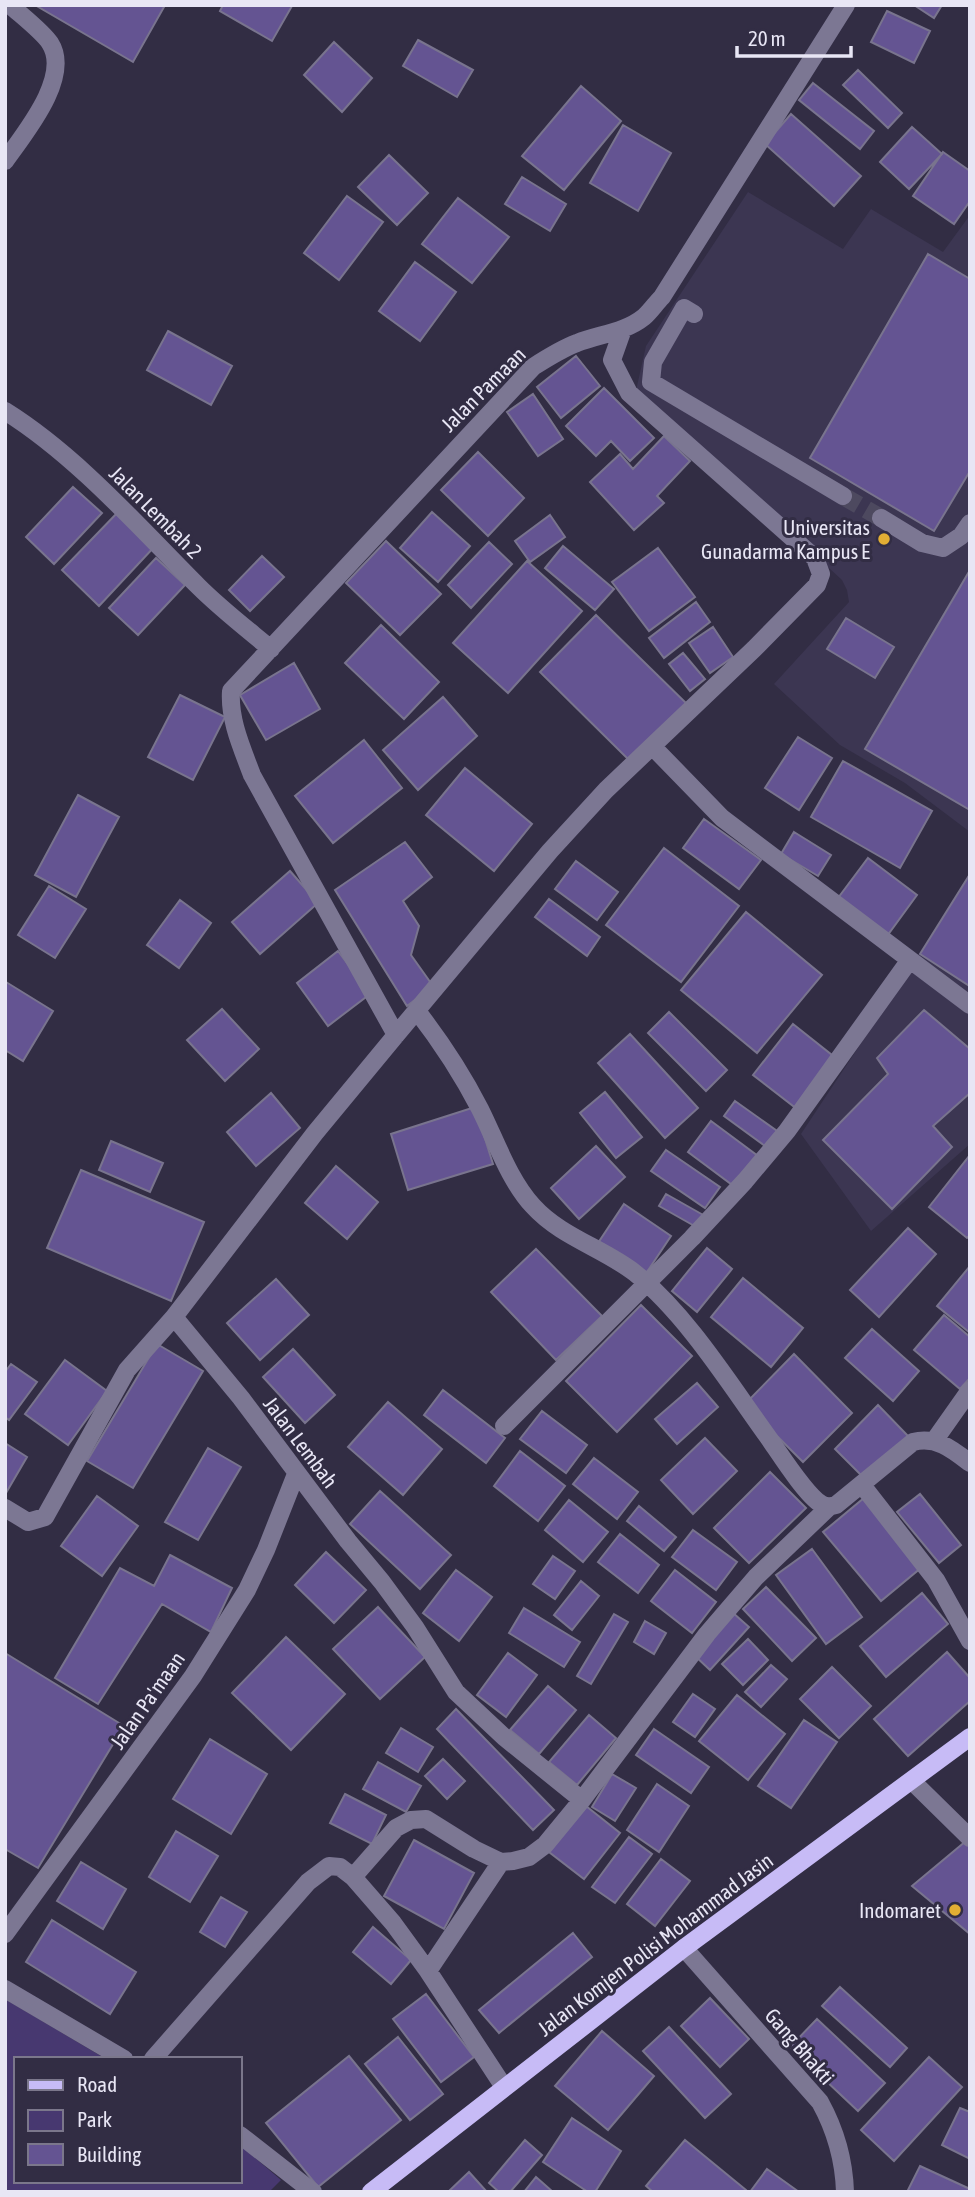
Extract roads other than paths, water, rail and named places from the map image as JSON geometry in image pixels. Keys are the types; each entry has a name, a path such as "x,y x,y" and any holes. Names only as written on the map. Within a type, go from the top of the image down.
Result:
{"main road":[{"name":"Jalan Komjen Polisi Mohammad Jasin","path":"371,2192 684,1948 970,1737"}],"street":[{"path":"5,161 31,123 51,88 56,72 55,56 50,43 10,5"},
{"name":"Jalan Pamaan","path":"396,1035 252,775 237,737 230,707 231,691 533,367 558,350 623,329 644,317 662,297 846,5"},
{"path":"694,314 684,308 653,362 651,382 843,496"},
{"path":"5,1508 28,1522 45,1517 127,1370 174,1317 315,1133 396,1035 550,851 606,790 817,585 821,573 815,558 629,393 612,360 623,329"},
{"name":"Jalan Lembah 2","path":"5,411 98,485 201,589 271,649"},
{"path":"881,518 922,543 943,548 961,536 970,523"},
{"path":"653,747 722,818 970,1005"},
{"path":"504,1426 745,1181 787,1131 909,961"},
{"path":"417,1011 460,1072 511,1173 532,1205 547,1220 623,1265 658,1293 679,1317 813,1497 829,1507"},
{"name":"Jalan Lembah","path":"174,1317 241,1398 296,1474 396,1600 456,1692 504,1737 582,1800"},
{"path":"934,1441 970,1390"},
{"path":"353,1877 396,1828 411,1820 426,1819 474,1849 501,1862 528,1857 537,1851 582,1800 679,1670 739,1596 829,1507 843,1501 913,1442 924,1439 934,1441 970,1462"},
{"name":"Jalan Pa'maan","path":"5,1934 193,1676 247,1590 296,1474"},
{"path":"862,1485 936,1580 970,1641"},
{"path":"912,1780 970,1838"},
{"path":"428,1971 501,1862"},
{"path":"155,2057 308,1882 329,1866 340,1867 353,1877 393,1923 504,2087"},
{"name":"Gang Bhakti","path":"684,1948 820,2102 840,2148 845,2173 845,2192"},
{"path":"5,1989 121,2057"},
{"path":"242,2137 313,2192"}],"tunnel":[{"path":"843,496 881,518"}],"place":[{"name":"Universitas Gunadarma Kampus E","path":"884,539"},
{"name":"Indomaret","path":"955,1910"}]}
